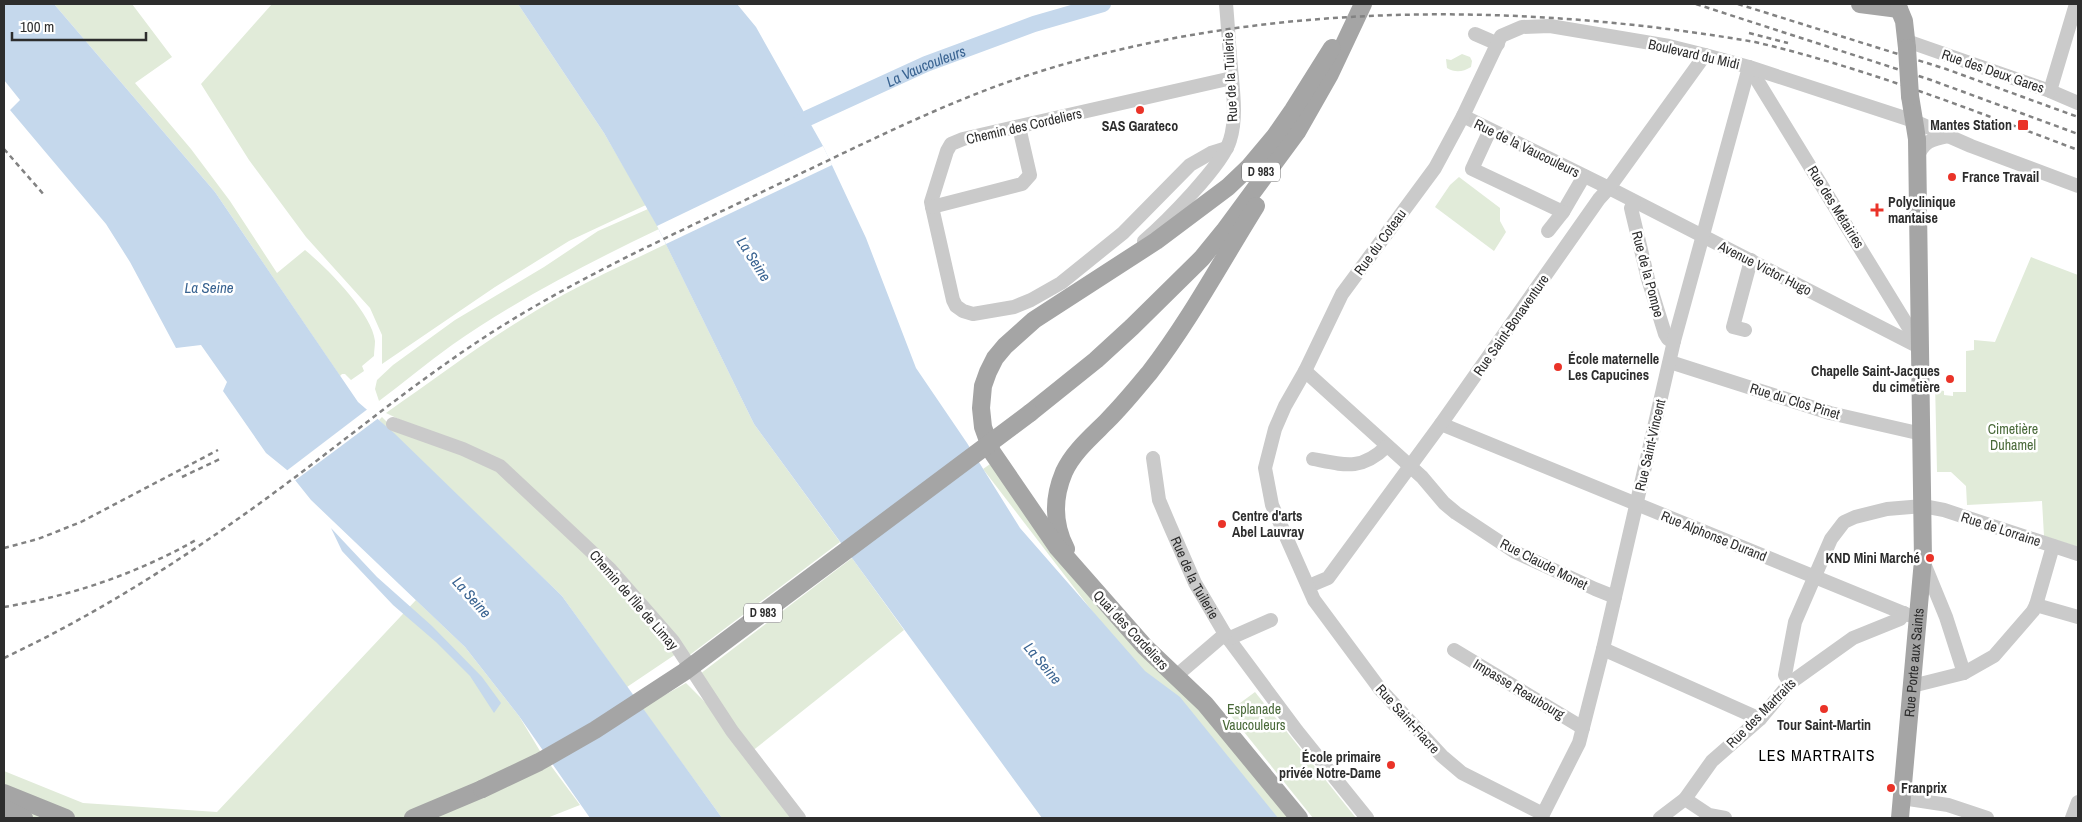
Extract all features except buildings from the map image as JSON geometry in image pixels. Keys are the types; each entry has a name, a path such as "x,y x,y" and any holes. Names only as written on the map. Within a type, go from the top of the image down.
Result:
{"main road":[{"name":"D 983","path":"1173,286 1251,187 1300,111 1332,48 1350,4"},
{"name":"D 983","path":"413,818 482,790 539,762 595,730 684,672 1030,413 1096,360 1202,258 1224,231 1297,132 1330,74 1363,4"},
{"path":"1860,4 1893,6"},
{"name":"Rue Porte aux Saints","path":"1893,6 1904,21 1914,121 1921,348 1923,506 1923,560 1911,615 1912,686 1900,818"},
{"path":"1094,280 1135,255 1206,205 1242,173 1289,117 1332,48"},
{"path":"1078,571 1061,540 1056,514 1057,494 1064,471 1079,450 1127,400 1171,343 1277,172 1292,146 1297,132"},
{"name":"Quai des Cordeliers","path":"1094,280 1034,320 1000,351 992,364 983,386 981,408 983,427 989,446 1056,547 1145,647 1205,704 1299,818"},
{"path":"4,794 50,818"},
{"path":"4,794 66,818"},
{"path":"4,808 24,818"},
{"path":"4,814 16,818"}],"street":[{"name":"Rue de la Tuilerie","path":"1226,4 1234,119 1227,148"},
{"path":"2050,91 2076,4"},
{"name":"Boulevard du Midi","path":"1498,44 1501,36 1512,31 1537,25 1705,55 1750,67 1914,121 2078,186"},
{"path":"1475,34 1498,44"},
{"name":"Rue de la Vaucouleurs","path":"1498,44 1463,116 1609,188"},
{"name":"Rue des Deux Gares","path":"1907,45 2050,91 2078,103"},
{"name":"Rue Saint-Bonaventure","path":"1308,586 1328,578 1410,466 1599,199 1609,188 1705,55"},
{"name":"Rue Saint-Vincent","path":"1542,816 1579,743 1603,649 1674,341 1750,67"},
{"name":"Rue des Métairies","path":"1750,67 1921,348"},
{"name":"Chemin des Cordeliers","path":"1227,148 1211,153 1190,165 1122,233 1061,283 1014,307 973,314 963,311 956,306 953,300 931,202 951,144 962,139 1232,78"},
{"name":"Rue du Coteau","path":"1308,586 1272,506 1265,468 1275,429 1342,294 1435,168 1463,116"},
{"path":"932,207 1022,184 1027,180 1030,175 1019,127"},
{"path":"1490,130 1472,169 1563,212"},
{"path":"1916,158 1921,147 1930,140 1948,136"},
{"path":"1094,280 1134,250 1167,220 1213,168 1227,148"},
{"path":"1548,231 1563,212 1584,176"},
{"name":"Avenue Victor Hugo","path":"1609,188 1921,348"},
{"name":"Rue de la Pompe","path":"1634,202 1631,208 1648,279 1664,334 1668,339 1674,341"},
{"path":"1745,330 1733,327 1751,260"},
{"path":"1893,334 1901,329 1904,319"},
{"name":"Rue du Clos Pinet","path":"1670,362 1830,413 1922,434"},
{"name":"Rue Claude Monet","path":"1305,371 1386,447 1410,466 1456,513 1514,552 1595,589 1615,596"},
{"name":"Chemin de l'Île de Limay","path":"393,424 463,449 500,466 610,569 673,641 732,731 798,818"},
{"name":"Rue Alphonse Durand","path":"1440,424 1911,615"},
{"path":"1313,459 1357,465 1376,457 1386,447"},
{"name":"Rue de la Tuilerie","path":"1153,458 1160,500 1170,526 1196,583 1226,636 1176,676"},
{"name":"Rue de Lorraine","path":"1790,683 1785,675 1795,622 1831,539 1844,522 1855,517 1887,509 1923,506 1944,510 2078,554"},
{"path":"1912,686 1964,674 1994,656 2033,611 2053,546"},
{"path":"1923,560 1946,617 1964,674"},
{"name":"Rue Saint-Fiacre","path":"1308,586 1323,614 1380,689 1442,756 1462,773 1542,816"},
{"path":"2036,605 2078,617"},
{"name":"Rue des Martraits","path":"1660,818 1685,799 1712,761 1760,719 1790,683 1852,638 1911,615"},
{"path":"1271,620 1226,636 1367,818"},
{"path":"1603,649 1760,719"},
{"name":"Impasse Reaubourg","path":"1454,650 1583,728"},
{"path":"1902,798 1948,805 1987,818"},
{"path":"1685,799 1709,815 1725,818"},
{"path":"2072,818 2078,802"}],"green space":[{"path":"54,4 132,4 172,57 135,83 191,149 230,201 277,273 305,250 347,291 366,317 375,341 374,356 362,366 364,371 351,380 345,374 340,376 215,192"},
{"path":"272,4 518,4 604,133 646,205 569,241 495,287 382,364 382,335 370,308 306,237 249,160 201,84"},
{"path":"1462,54 1470,57 1472,61 1471,67 1459,71 1447,68 1446,59 1451,60"},
{"path":"1459,177 1500,208 1500,221 1506,232 1494,251 1435,207 1450,185"},
{"path":"648,209 659,229 527,297 476,328 379,401 375,389 377,380 393,365 455,320 544,267 598,231"},
{"path":"666,244 754,424 840,542 687,657 517,476 386,413 480,347 537,310 584,284"},
{"name":"Cimetière Duhamel","path":"2031,257 2078,275 2078,547 2044,536 2042,501 1967,505 1966,486 1951,472 1937,472 1935,382 1939,390 1944,391 1944,395 1953,396 1953,392 1966,392 1966,351 1974,350 1974,340 1995,342"},
{"path":"382,417 387,422 498,471 592,557 676,654 627,687 562,596 379,420"},
{"path":"993,462 1288,818 1270,818 1109,633 983,469"},
{"path":"852,558 904,630 751,752 700,674"},
{"path":"416,600 465,647 519,716 540,751 580,805 547,818 4,818 4,771 83,803 217,812"},
{"path":"686,683 706,703 793,818 722,818 642,708"},
{"name":"Esplanade Vaucouleurs","path":"1255,692 1356,818 1313,818 1228,712"}],"water":[{"name":"La Seine","path":"4,4 54,4 215,192 358,402 394,433 562,596 722,818 590,818 519,716 465,647 311,500 287,470 266,453 223,391 227,382 201,345 176,348 130,262 106,224 10,110 20,100 4,80"},
{"name":"La Seine","path":"518,4 737,4 756,27 823,146 866,238 916,368 967,443 1020,528 1145,671 1180,697 1278,818 1042,818 754,424 657,226 604,133"},
{"path":"331,528 377,577 432,626 482,677 501,703 494,713 470,676 436,642 393,605 342,551"}],"pier":[{"path":"823,146 832,165 666,244 657,226"},
{"path":"369,408 380,417 293,482 285,472"}],"waterway":[{"name":"La Vaucouleurs","path":"790,129 808,118 926,64 1034,24 1103,4"}],"railway":[{"path":"1696,4 1931,80 2078,134"},
{"path":"1738,4 1946,69 2078,117"},
{"path":"4,658 82,618 158,573 267,498 445,364 494,331 565,289 675,233 922,117 1005,83 1095,56 1188,36 1282,22 1377,16 1473,15 1568,19 1662,28 1755,42 1796,52 1878,77 2078,150"},
{"path":"1749,33 1788,43"},
{"path":"4,149 45,196"},
{"path":"4,548 38,539 81,522 218,450"},
{"path":"182,477 222,458"},
{"path":"4,607 54,597 103,582 150,563 196,540"}],"place":[{"name":"SAS Garateco","path":"1140,110"},
{"name":"Mantes Station","path":"2023,125"},
{"name":"France Travail","path":"1952,177"},
{"name":"Polyclinique mantaise","path":"1877,210"},
{"name":"École maternelle Les Capucines","path":"1558,367"},
{"name":"Chapelle Saint-Jacques du cimetière","path":"1950,379"},
{"name":"Centre d'arts Abel Lauvray","path":"1222,524"},
{"name":"KND Mini Marché","path":"1930,558"},
{"name":"Tour Saint-Martin","path":"1824,709"},
{"name":"École primaire privée Notre-Dame","path":"1391,765"},
{"name":"Franprix","path":"1891,788"}],"district":[{"name":"LES MARTRAITS","path":"1817,755"}]}
